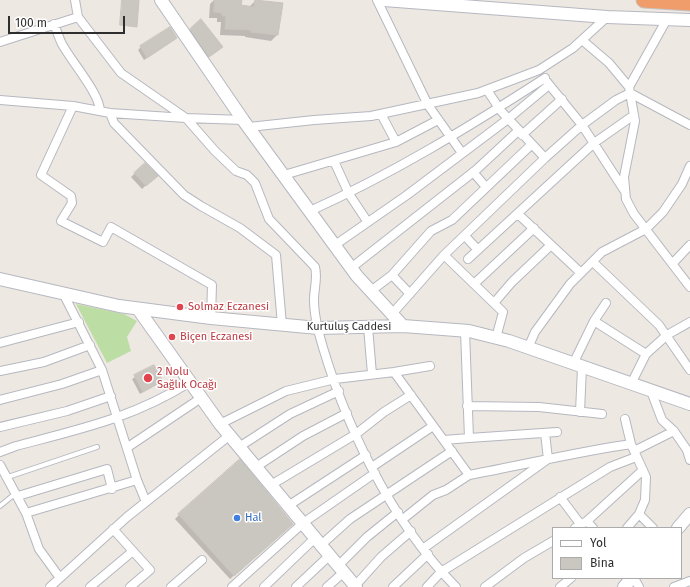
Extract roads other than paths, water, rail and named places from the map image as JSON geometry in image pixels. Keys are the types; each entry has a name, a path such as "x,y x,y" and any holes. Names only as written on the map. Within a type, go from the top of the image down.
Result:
{"highway":[{"path":"644,0 690,3"}],"street":[{"path":"75,0 78,17 121,73 186,118 215,151 236,171 247,175 252,179 269,219 315,267 317,275 314,300 318,328 347,414 386,495 441,572 455,587"},
{"path":"161,0 246,124 351,268 403,326"},
{"path":"377,0 428,105 462,153"},
{"path":"384,0 607,17 690,20"},
{"path":"0,42 78,17"},
{"path":"0,100 73,106 110,113 246,124 381,114 428,105 487,90 539,70 573,48 607,17"},
{"path":"392,314 444,255 545,158 582,125 630,90 667,19"},
{"path":"54,24 62,44 94,95 100,107 100,112"},
{"path":"582,40 609,63 630,90 690,125"},
{"path":"539,70 582,125 624,190"},
{"path":"310,211 349,194 404,165 499,108 547,82"},
{"path":"334,245 407,195 508,119 547,82"},
{"path":"487,90 508,119 545,158"},
{"path":"630,90 635,121 624,177 626,199 631,209 646,230 673,263 690,287"},
{"path":"351,268 473,172 562,99"},
{"path":"73,106 41,175 71,196 72,203 61,221 103,242 111,227 212,285 211,318"},
{"path":"110,113 114,123 184,195 201,206 229,220 276,255 282,325"},
{"path":"381,114 396,142"},
{"path":"468,259 594,143 634,115"},
{"path":"284,175 396,142 438,120"},
{"path":"371,291 392,275 432,231 452,220 532,144"},
{"path":"334,161 349,194 367,221"},
{"path":"528,348 535,332 549,312 581,273 602,252 646,230 662,212 682,184 690,166"},
{"path":"473,172 486,187"},
{"path":"518,214 581,273"},
{"path":"474,284 534,228"},
{"path":"465,236 478,250"},
{"path":"494,303 512,282 551,245"},
{"path":"673,263 690,245"},
{"path":"444,255 503,312 496,338"},
{"path":"593,262 659,325 690,370"},
{"path":"392,275 410,294"},
{"name":"Kurtuluş Caddesi","path":"0,278 138,309 211,318 318,328 403,326 465,330 528,348 690,404"},
{"path":"63,293 102,370 128,447 137,480 146,502"},
{"path":"580,412 578,365 594,321 606,303"},
{"path":"138,309 220,424 356,586 381,557 411,530"},
{"path":"594,321 646,354"},
{"path":"0,343 79,322"},
{"path":"631,384 646,354 667,335 690,322"},
{"path":"368,327 372,374"},
{"path":"465,330 469,438"},
{"path":"0,372 44,362 90,345"},
{"path":"220,424 286,391 334,379 430,366"},
{"path":"0,400 62,384 102,370"},
{"path":"394,372 469,475"},
{"path":"0,452 16,446 118,418 150,404 190,382"},
{"path":"239,447 290,414 339,390"},
{"path":"651,391 662,420 674,431 687,450 690,460"},
{"path":"271,485 356,434 384,412 411,395"},
{"path":"0,427 67,411 111,396"},
{"path":"128,447 202,398"},
{"path":"468,406 540,407 602,414"},
{"path":"256,467 304,436 347,414"},
{"path":"625,418 634,451 646,477 645,500 639,514 628,527"},
{"path":"232,587 303,523 433,426"},
{"path":"426,587 441,572 560,497 634,451 674,431"},
{"path":"444,440 557,432"},
{"path":"545,433 548,459"},
{"path":"50,587 113,529 230,436"},
{"path":"264,587 318,541 452,451"},
{"path":"327,587 367,537 433,495 446,490 469,475 577,452 634,451"},
{"path":"288,506 366,455"},
{"path":"393,587 426,551 548,459"},
{"path":"0,465 8,477 26,513 37,544 60,578"},
{"path":"17,495 107,469 112,489"},
{"path":"560,497 581,524 643,470"},
{"path":"26,513 112,489 137,480"},
{"path":"639,514 652,527"},
{"path":"679,527 690,514"},
{"path":"113,529 150,570 130,587"},
{"path":"485,587 524,558 552,542"},
{"path":"90,587 133,551"},
{"path":"296,587 330,555"},
{"path":"171,587 202,560"},
{"path":"560,587 570,579"},
{"path":"674,587 690,580"}],"lane":[{"path":"8,477 97,447"},
{"path":"0,506 17,495"}],"place":[{"name":"Solmaz Eczanesi","path":"180,307"},
{"name":"Biçen Eczanesi","path":"172,337"},
{"name":"2 Nolu Sağlık Ocağı","path":"148,378"},
{"name":"Hal","path":"237,518"}]}
